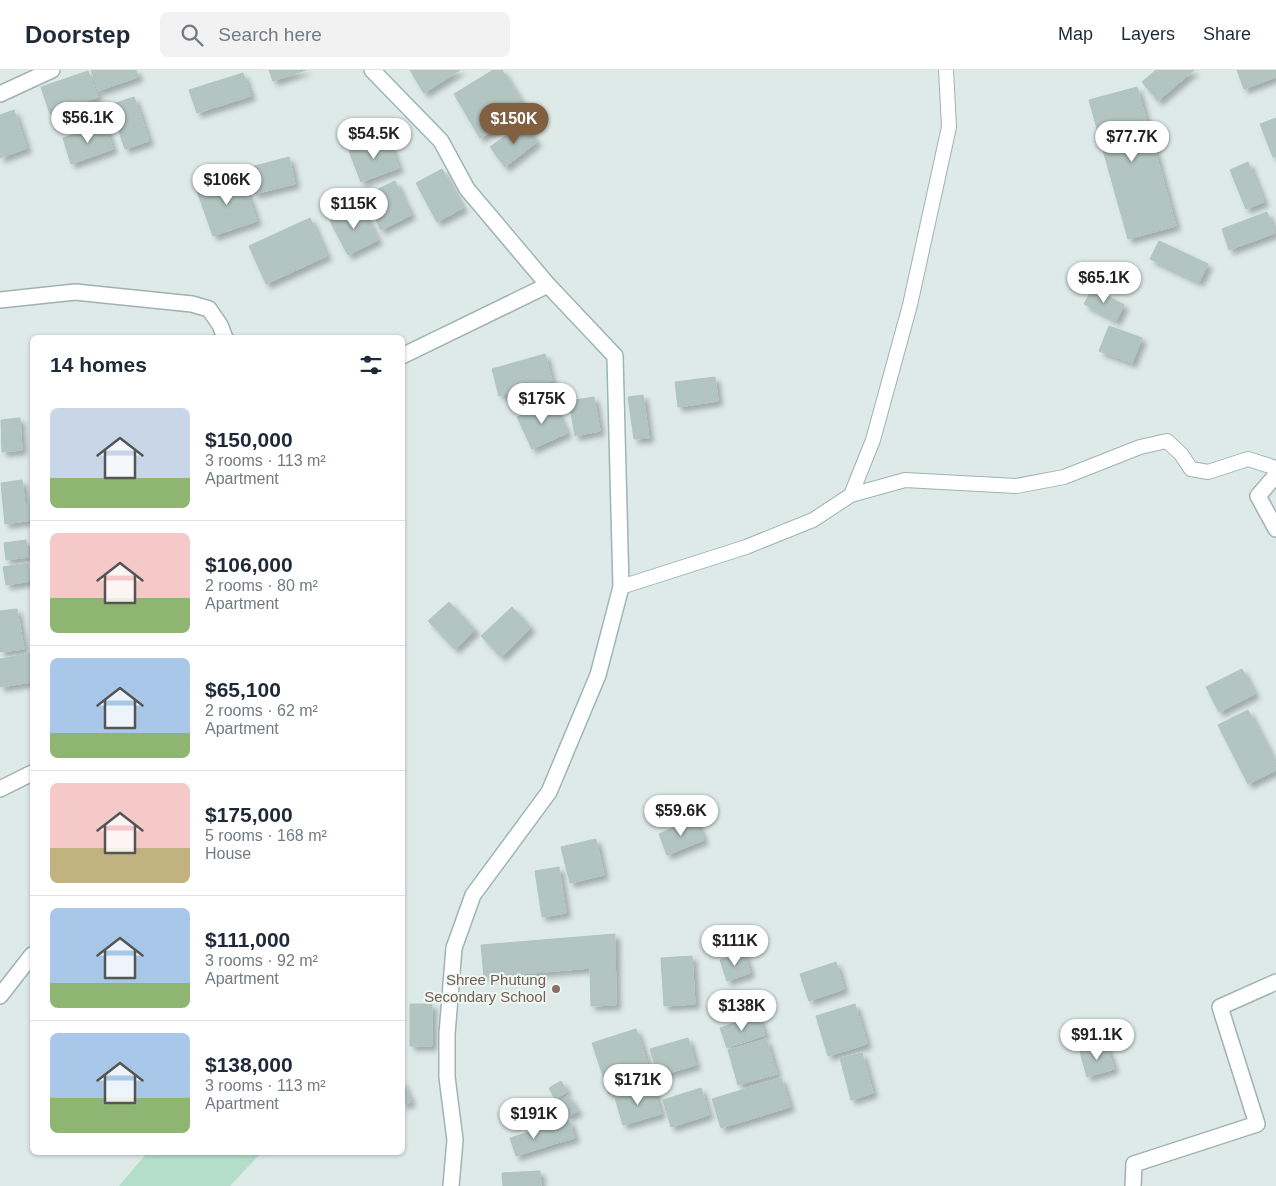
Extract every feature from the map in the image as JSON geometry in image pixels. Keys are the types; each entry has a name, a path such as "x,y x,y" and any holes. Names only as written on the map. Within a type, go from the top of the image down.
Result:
{"street":[{"path":"0,94 52,70"},
{"path":"372,70 441,141 467,189 548,284 616,356 621,587 598,675 549,792 473,896 454,948 447,1034 447,1077 455,1140 451,1186"},
{"path":"405,355 548,284"},
{"path":"0,300 75,292 192,304 209,309 220,325 224,335"},
{"path":"1276,475 1258,496 1276,529"},
{"path":"0,789 30,774"},
{"path":"0,996 30,958"},
{"path":"1133,1186 1134,1164 1257,1124 1220,1007 1276,982"}],"lane":[{"path":"852,495 873,440 910,305 949,127 946,70"},
{"path":"621,587 746,547 813,520 852,495 904,480 1016,486 1064,477 1140,447 1167,441 1181,454 1191,469 1208,472 1248,460 1276,468"}],"green space":[{"path":"145,1155 259,1155 230,1186 119,1186"}],"building":[{"path":"91,70 136,70 138,77 98,91"},
{"path":"269,70 306,70 273,81"},
{"path":"410,70 460,70 424,93"},
{"path":"493,70 502,70 527,110 480,138 454,94"},
{"path":"1156,70 1194,70 1158,101 1142,82"},
{"path":"1237,70 1276,70 1276,77 1244,89"},
{"path":"88,71 98,97 50,114 41,87"},
{"path":"243,73 251,96 197,113 189,90"},
{"path":"1137,87 1176,226 1128,239 1089,100"},
{"path":"134,97 149,141 125,149 110,105"},
{"path":"14,110 27,148 0,158 0,115"},
{"path":"1276,118 1276,156 1273,157 1260,124"},
{"path":"523,123 537,142 505,167 490,147"},
{"path":"104,124 113,149 71,164 63,138"},
{"path":"387,137 399,168 361,182 349,151"},
{"path":"289,157 295,184 254,194 247,168"},
{"path":"1248,162 1264,202 1246,209 1230,170"},
{"path":"442,169 463,208 437,222 416,183"},
{"path":"241,176 257,221 213,236 197,191"},
{"path":"395,181 411,215 381,230 364,196"},
{"path":"360,205 378,240 348,255 330,221"},
{"path":"1267,212 1275,233 1229,250 1222,229"},
{"path":"310,218 327,256 266,284 249,246"},
{"path":"1159,241 1208,264 1199,282 1150,259"},
{"path":"1093,288 1124,305 1116,321 1084,304"},
{"path":"1109,326 1142,338 1132,363 1099,351"},
{"path":"545,354 552,381 499,396 492,369"},
{"path":"715,377 718,401 678,407 675,382"},
{"path":"643,395 649,438 634,439 628,397"},
{"path":"594,397 600,431 575,436 569,401"},
{"path":"552,401 567,433 532,449 517,417"},
{"path":"20,418 22,450 2,452 1,420"},
{"path":"22,480 25,505 30,504 30,520 5,524 1,483"},
{"path":"26,540 29,557 6,560 4,543"},
{"path":"28,563 30,581 6,585 3,567"},
{"path":"449,602 475,630 455,649 428,621"},
{"path":"512,607 531,628 501,657 481,636"},
{"path":"17,609 24,649 0,652 0,611"},
{"path":"30,653 30,682 0,687 0,659"},
{"path":"1242,669 1255,694 1219,712 1206,687"},
{"path":"1248,710 1276,764 1276,770 1248,784 1218,725"},
{"path":"695,818 704,840 667,855 659,834"},
{"path":"596,839 604,875 570,883 561,847"},
{"path":"559,867 566,913 542,917 535,871"},
{"path":"615,934 616,1005 591,1006 590,968 484,977 481,945"},
{"path":"744,953 750,973 727,981 720,960"},
{"path":"692,956 695,1004 664,1006 661,958"},
{"path":"836,962 844,989 809,1001 800,974"},
{"path":"410,1004 432,1004 432,1046 410,1046"},
{"path":"855,1004 867,1044 828,1056 816,1016"},
{"path":"758,1015 765,1035 727,1048 720,1028"},
{"path":"636,1029 653,1080 609,1094 592,1043"},
{"path":"688,1038 696,1065 658,1076 650,1049"},
{"path":"766,1039 777,1074 738,1085 728,1050"},
{"path":"1106,1044 1114,1069 1087,1077 1080,1052"},
{"path":"862,1053 873,1093 851,1100 840,1058"},
{"path":"781,1078 790,1107 721,1128 712,1099"},
{"path":"561,1081 567,1092 555,1099 549,1088"},
{"path":"405,1087 411,1102 405,1104"},
{"path":"653,1087 661,1114 623,1125 615,1098"},
{"path":"701,1088 709,1115 671,1127 663,1100"},
{"path":"568,1096 578,1111 567,1117 558,1102"},
{"path":"569,1120 575,1138 557,1143 552,1125"},
{"path":"552,1125 557,1143 516,1156 510,1138"},
{"path":"540,1171 541,1186 503,1186 502,1173"}],"place":[{"name":"Shree Phutung Secondary School","path":"556,989"}]}
